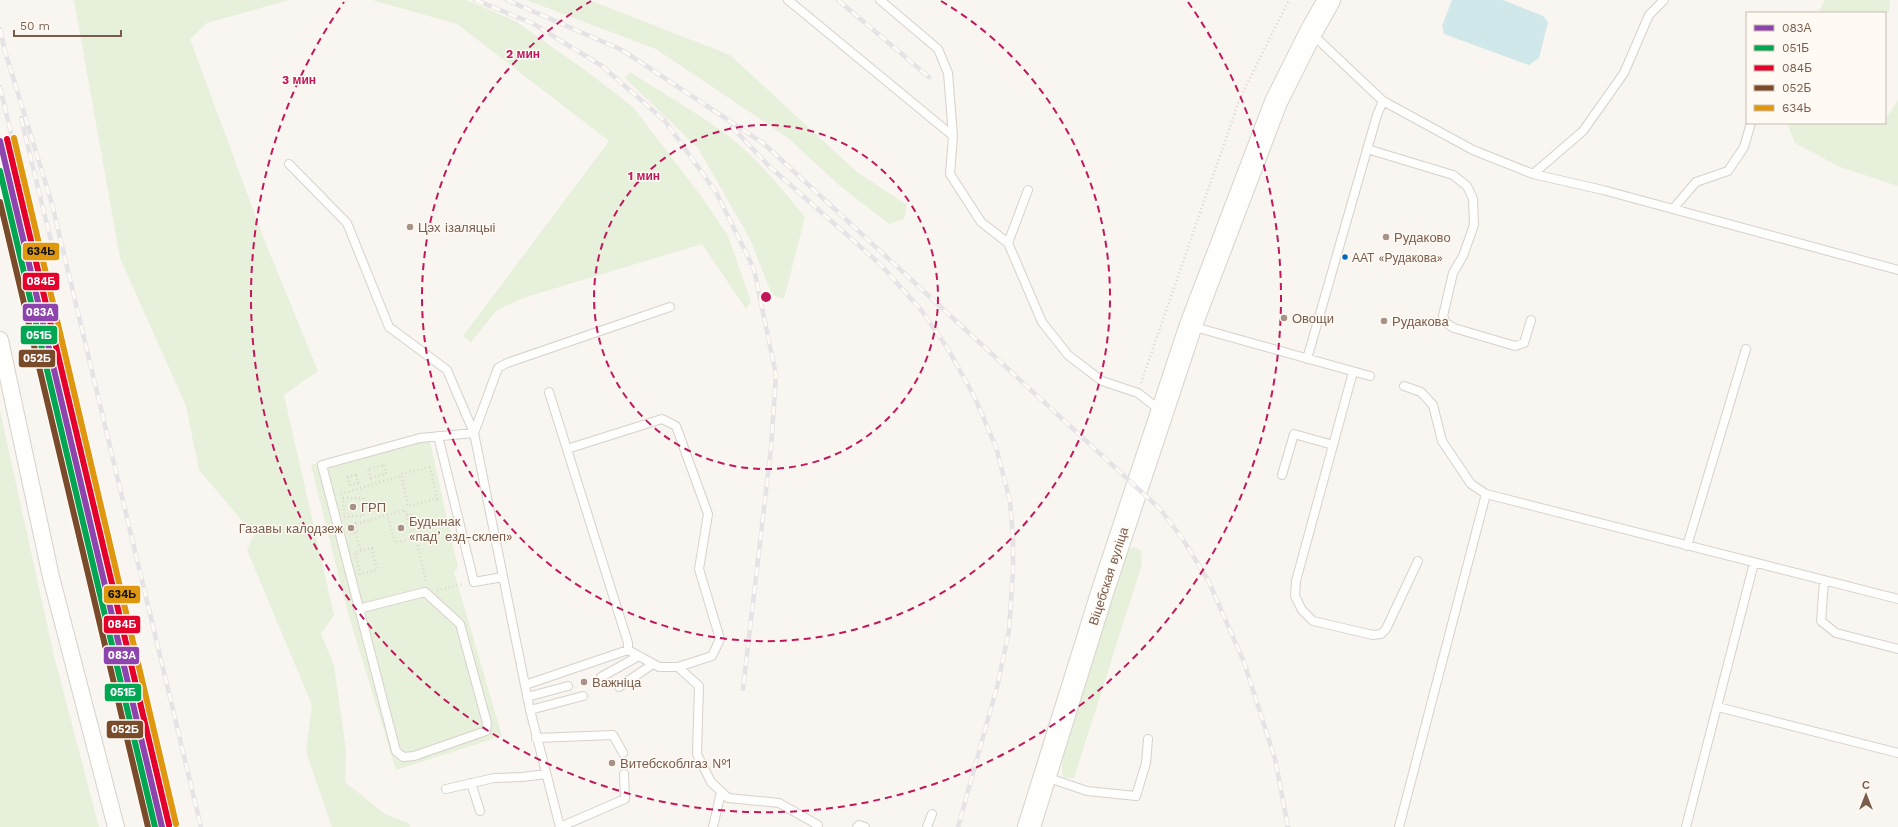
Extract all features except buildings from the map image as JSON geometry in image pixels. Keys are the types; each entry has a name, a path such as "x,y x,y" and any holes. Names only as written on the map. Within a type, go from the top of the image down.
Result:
{"main road":[{"name":"Віцебская вуліца","path":"1029,827 1102,590 1191,325 1276,102 1311,32 1329,0"}],"street":[{"path":"0,340 51,577 116,827"}],"lane":[{"path":"788,0 953,136"},
{"path":"880,0 938,49 948,73 953,136 950,174 981,222 1008,243 1042,322 1068,355 1102,381 1138,393 1162,412"},
{"path":"1533,174 1583,131 1624,73 1649,15 1664,0"},
{"path":"1311,32 1383,101 1473,150 1533,174 1603,190 1898,270"},
{"path":"1307,359 1367,149 1383,101"},
{"path":"1673,209 1696,182 1728,171 1744,147 1751,124"},
{"path":"1367,149 1453,176 1467,186 1473,199 1474,225 1463,256 1453,273 1443,316 1446,323 1454,328 1515,346 1524,343 1530,320"},
{"path":"289,164 347,223 389,327 447,370 474,433 527,697 536,738 560,827 624,799 624,774"},
{"path":"1008,243 1028,190"},
{"path":"474,433 498,368 507,363 670,307"},
{"path":"1191,325 1370,376"},
{"path":"1687,546 1746,349"},
{"path":"1352,372 1296,581 1295,596 1302,610 1313,621 1373,635 1381,634 1386,629 1418,561"},
{"path":"1404,386 1421,392 1434,404 1442,441 1471,484 1486,494 1754,564 1898,599"},
{"path":"549,392 628,643 628,650"},
{"path":"525,685 628,650 659,667 678,667 712,656 720,640 699,569 708,514 676,426 662,419 567,449"},
{"path":"358,609 427,592 460,624 487,723 486,731 414,756 403,757 396,751 358,609 322,465 420,438 474,433"},
{"path":"1282,474 1294,434 1333,445"},
{"path":"438,436 474,582 503,577"},
{"path":"1399,827 1486,494"},
{"path":"1686,827 1754,564"},
{"path":"1824,581 1821,621 1836,633 1898,649"},
{"path":"601,677 639,656"},
{"path":"619,687 653,664"},
{"path":"678,667 699,686 697,754 711,782 728,798 779,803 818,824"},
{"path":"527,697 568,686"},
{"path":"530,710 583,696"},
{"path":"1718,707 1898,753"},
{"path":"536,738 613,735 623,753"},
{"path":"1045,776 1087,791 1136,796 1146,763 1148,739"},
{"path":"446,789 494,778 546,774"},
{"path":"471,783 480,811"},
{"path":"713,827 721,792"},
{"path":"927,827 932,814"},
{"path":"857,827 859,825 865,827"}],"path":[{"path":"1138,393 1240,98 1289,0"},
{"path":"384,465 386,474 378,476 371,478 368,469 384,465"},
{"path":"330,497 401,476 401,474 430,467 437,499 408,506 405,510 388,516 356,524"},
{"path":"378,476 380,482"},
{"path":"401,476 408,506"},
{"path":"354,484 355,489"},
{"path":"346,493 347,498"},
{"path":"343,498 347,498 363,498 363,516 344,517 343,498"},
{"path":"388,516 395,543 413,538 405,510"},
{"path":"406,514 410,514 427,592 474,582"},
{"path":"412,522 435,518"},
{"path":"355,533 362,550"},
{"path":"372,548 376,570 360,574 355,552 362,550 372,548"}],"green space":[{"path":"74,0 289,0 207,23 190,39 264,239 318,371 284,395 334,615 321,634 334,665 346,750 345,782 385,814 410,824 410,827 332,827 306,752 312,705 247,550 254,535 199,470 186,406 120,258"},
{"path":"372,0 466,0 515,21 585,70 633,107 701,196 728,236 751,302 746,309 702,244 526,297 497,310 471,342 463,336 609,141 457,24"},
{"path":"526,0 589,0 730,55 857,172 907,205 904,219 889,224 840,186 788,138 656,49"},
{"path":"1825,0 1890,0 1889,12 1819,12"},
{"path":"630,72 698,115 732,139 766,170 805,217 784,299 772,295 750,239 698,148 625,78"},
{"path":"1898,100 1898,186 1840,167 1795,143 1787,124 1886,124 1886,118"},
{"path":"0,411 54,656 99,827 0,827"},
{"path":"428,433 458,568 454,572 502,736 396,770 348,613 311,465"},
{"path":"1133,547 1141,550 1142,564 1074,778 1064,778 1062,773 1062,754 1124,552"}],"water":[{"path":"1452,0 1503,0 1543,16 1548,22 1539,58 1529,65 1444,34 1442,26"}],"railway":[{"path":"475,0 532,23 602,66 665,121 716,192 754,269 776,375 771,448 743,689"},
{"path":"507,0 622,50 763,143 1160,509 1182,538 1208,580 1244,662 1275,759 1288,827"},
{"path":"838,0 929,77"},
{"path":"0,29 5,52"},
{"path":"4,48 52,204 201,827"},
{"path":"0,87 176,827"},
{"path":"21,118 51,241"},
{"path":"732,127 769,166 880,264 922,311 948,349 974,396 996,447 1010,501 1013,537 1013,570 1009,631 997,687 958,827"}],"transit line":[{"name":"634Ь","path":"14,138 176,824"},
{"name":"084Б","path":"7,139 169,825"},
{"name":"083А","path":"0,141 162,827"},
{"name":"051Б","path":"0,171 155,827"},
{"name":"052Б","path":"0,202 148,827"}],"place":[{"name":"Цэх ізаляцыі","path":"410,227"},
{"name":"Рудаково","path":"1386,237"},
{"name":"ААТ «Рудакова»","path":"1345,257"},
{"name":"Овощи","path":"1284,318"},
{"name":"Рудакова","path":"1384,321"},
{"name":"ГРП","path":"353,507"},
{"name":"Газавы калодзеж","path":"351,528"},
{"name":"Будынак «падʼезд-склеп»","path":"401,528"},
{"name":"Важніца","path":"584,682"},
{"name":"Витебскоблгаз №1","path":"612,763"}]}
